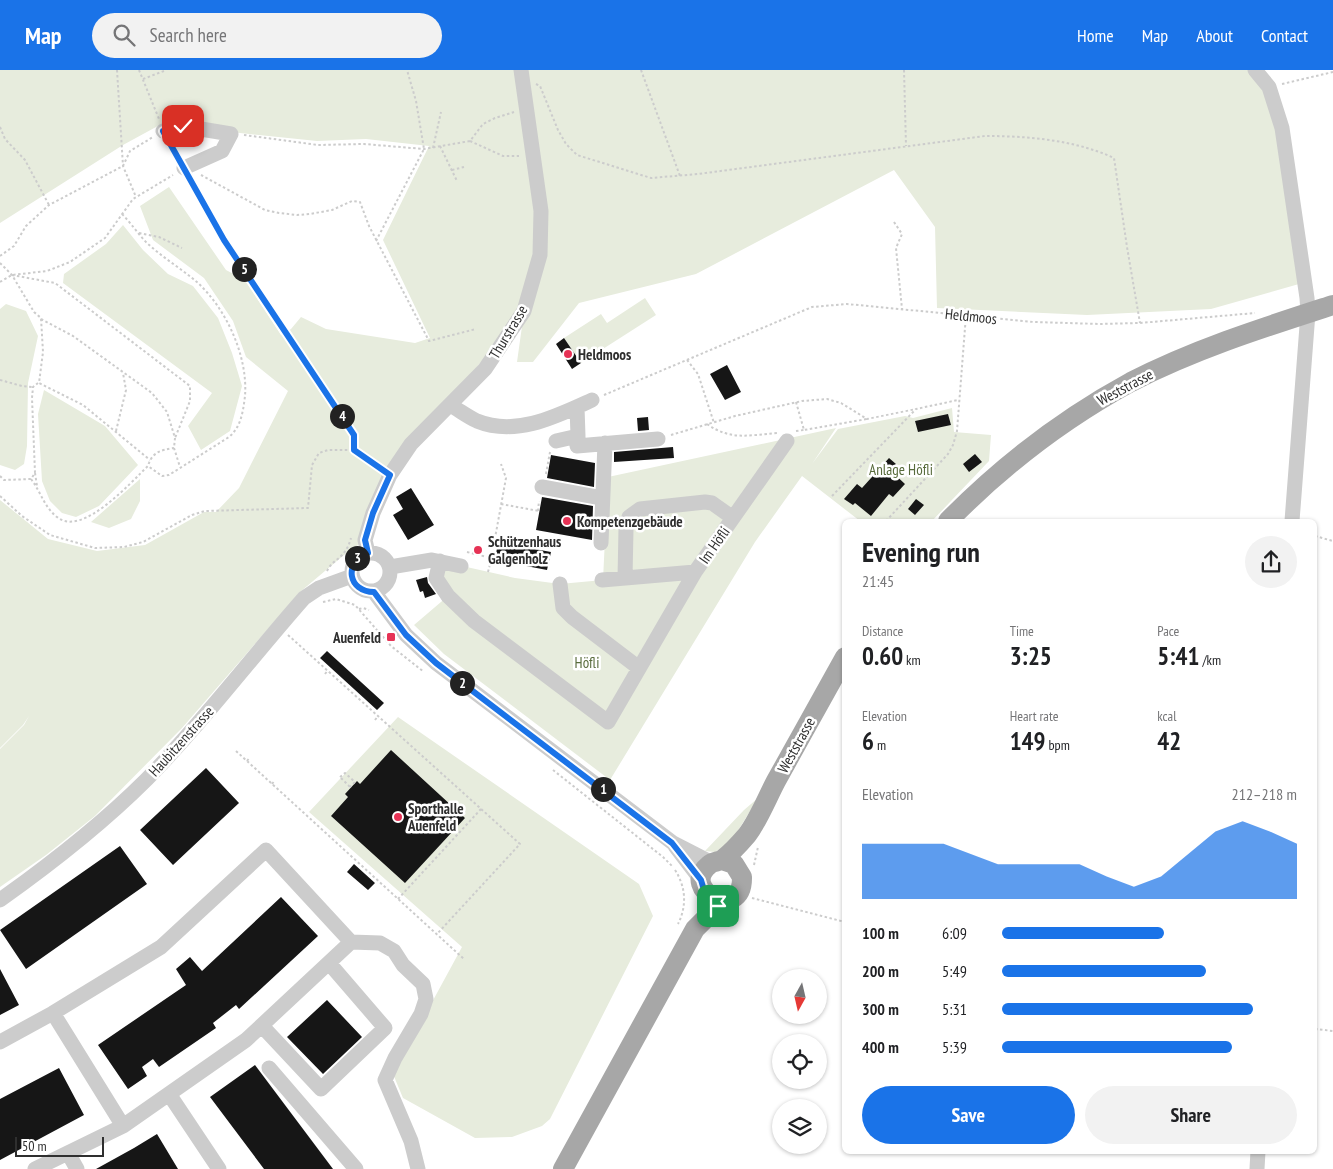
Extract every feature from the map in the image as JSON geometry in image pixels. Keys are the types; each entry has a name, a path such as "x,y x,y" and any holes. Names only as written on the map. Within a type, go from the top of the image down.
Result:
{"main road":[{"name":"Weststrasse","path":"950,519 995,476 1032,445 1132,382 1193,354 1333,305"},
{"name":"Weststrasse","path":"686,929 703,885 705,869 717,861 747,834 842,662"},
{"name":"Weststrasse","path":"741,872 747,834"},
{"path":"563,1169 686,929 731,896 742,882 741,872 734,864 717,861"},
{"path":"703,885 713,898 731,896"}],"street":[{"path":"1255,70 1269,87 1282,128 1306,282 1308,313 1292,519"},
{"name":"Thurstrasse","path":"368,553 365,540 385,468 485,369 524,311 540,255 541,211 522,73"},
{"path":"163,131 183,126 231,134 222,151 186,172"},
{"path":"450,405 476,421 492,426 510,426 543,421 592,400"},
{"path":"577,407 577,446 658,439"},
{"name":"Im Höfli","path":"602,580 695,572 787,435"},
{"path":"556,441 578,436"},
{"path":"601,543 604,443"},
{"path":"542,487 602,498"},
{"path":"625,578 626,529 629,517 640,509 705,502 712,503 733,518"},
{"path":"368,553 374,553 384,558 390,568 388,583 374,592 362,590 352,576 357,559 368,553"},
{"path":"390,568 432,560 464,559"},
{"path":"440,561 436,578 448,596 474,621 608,722 695,572"},
{"name":"Haubitzenstrasse","path":"0,900 52,863 101,822 145,780 189,734 304,598 319,588 352,576"},
{"path":"560,584 563,608 639,668"},
{"path":"374,592 406,635 436,663 672,843 717,861"},
{"path":"672,843 703,885"},
{"path":"0,1042 53,1013 162,947 266,850 351,942 380,943 394,952 423,984 426,999 421,1014 395,1058 385,1080 411,1140 418,1169"},
{"path":"35,1169 123,1126 246,1040 351,942"},
{"path":"262,1026 321,1089 385,1028 329,963"},
{"path":"53,1013 123,1126"},
{"path":"269,1068 356,1169"},
{"path":"169,1094 219,1169"},
{"path":"68,1152 77,1169"},
{"path":"1256,1169 1258,1154"}],"path":[{"path":"117,70 122,166 136,197"},
{"path":"139,70 163,131 224,240 354,435 354,450"},
{"path":"376,241 424,150 416,101 407,70"},
{"path":"641,70 680,176"},
{"path":"904,70 906,146"},
{"path":"143,79 164,71"},
{"path":"1269,87 1333,72"},
{"path":"522,73 540,86 558,130 566,144 577,155 651,178 680,176 985,136 1020,136 1095,149 1114,158 1140,323"},
{"path":"433,148 441,112"},
{"path":"470,141 483,124 495,118 516,112"},
{"path":"0,127 5,139 25,160 49,205"},
{"path":"0,256 14,246 26,226 49,205 122,166 130,151 163,131"},
{"path":"231,134 318,144 364,144 424,150 470,141 503,156 523,156"},
{"path":"440,146 457,181"},
{"path":"451,170 464,167"},
{"path":"0,282 12,275 47,271 70,262 105,238 136,197 186,172 201,175 265,210 279,213 310,214 332,210 357,201 362,206 376,241 428,341 476,329"},
{"path":"122,214 169,262 199,284 228,321 242,361 246,385 244,408 237,431 169,475 162,476 148,466"},
{"path":"894,222 902,234 896,248 902,309"},
{"path":"139,233 159,238 182,248"},
{"path":"0,263 12,275 34,312 73,336 152,394 167,412 176,438"},
{"path":"12,275 55,283 190,386 190,401 174,448 180,467"},
{"name":"Heldmoos","path":"592,400 812,307 847,304 1034,322 1140,323 1261,312"},
{"path":"888,519 948,454 953,445 957,431 966,315"},
{"path":"0,380 33,387 39,383 43,352 41,318"},
{"path":"687,360 698,374 714,422"},
{"path":"116,431 126,390 123,373"},
{"path":"39,383 83,405 150,460"},
{"path":"33,387 32,417 37,487"},
{"path":"658,439 714,422 796,402 827,399 841,403 868,419"},
{"path":"707,424 717,431 740,437 787,435 958,400"},
{"path":"796,402 804,430"},
{"path":"832,496 916,409"},
{"path":"31,479 37,487 45,506 59,520 78,522 94,514 111,500 148,466 150,460 158,451 174,448"},
{"path":"0,496 22,516 50,536 95,548 124,547 143,542 192,515 205,510 308,508 312,465 319,453 336,449 354,450 385,468"},
{"path":"493,549 506,478 501,464"},
{"path":"31,479 35,473"},
{"path":"0,476 4,480 31,479"},
{"path":"501,504 539,511"},
{"path":"327,572 328,567 344,555 353,531"},
{"path":"1317,537 1333,541"},
{"path":"464,559 491,557 488,572"},
{"path":"336,599 355,605 391,646 429,675"},
{"path":"359,610 361,608 369,610"},
{"path":"279,627 520,844 437,934"},
{"path":"325,674 328,670"},
{"path":"350,697 353,693"},
{"path":"375,720 378,716"},
{"path":"236,751 465,960"},
{"path":"247,761 250,757"},
{"path":"550,768 663,857 674,868 681,879 685,898 682,915 686,929"},
{"path":"344,772 355,782 351,787 340,778 344,772"},
{"path":"272,784 275,780"},
{"path":"296,806 300,802"},
{"path":"398,898 481,809"},
{"path":"731,896 760,901 842,921"},
{"path":"1317,1029 1333,1032"}],"green space":[{"path":"0,70 1255,70 1269,87 1306,282 1211,309 1087,315 937,308 935,227 894,170 696,274 579,303 533,362 517,362 524,312 411,444 365,540 300,592 182,728 95,816 46,855 0,887 0,749 24,725 29,716 23,725 0,748 0,500 48,539 97,551 145,545 204,512 216,512 239,488 288,391 246,357 233,321 204,278 153,240 140,206 169,187 226,270 245,280 281,335 291,329 301,317 326,329 415,343 430,338 383,240 429,146 366,139 317,141 240,133 167,121 123,145 0,223"},
{"path":"123,225 143,250 168,274 193,286 218,318 232,353 242,386 230,431 201,450 188,426 212,393 63,283 64,274 106,244"},
{"path":"645,298 656,315 581,363 564,338 601,314 607,323"},
{"path":"6,304 26,311 38,336 28,383 27,446 24,464 15,470 0,465 0,309"},
{"path":"44,390 105,426 138,465 99,506 76,517 62,513 50,501 42,481 38,414"},
{"name":"Höfli","path":"952,408 954,432 991,435 989,461 934,519 857,519 802,476 755,542 610,780 444,654 414,625 448,596 440,561 515,578 560,584 603,580 608,477 836,428 812,464 838,429 905,416 913,418"},
{"path":"140,479 140,501 131,519 109,528 91,522"},
{"path":"398,717 639,884 653,916 550,1119 542,1126 512,1137 475,1138 403,1098 393,1074 462,947 309,812"},
{"path":"758,798 731,842 715,852 705,851 744,810"}],"building":[{"name":"Heldmoos","path":"564,338 581,363 572,369 556,344"},
{"path":"727,365 741,392 725,400 710,374"},
{"path":"948,414 951,425 918,432 915,421"},
{"path":"648,417 649,430 638,431 637,418"},
{"path":"673,447 674,458 614,462 614,452"},
{"path":"975,454 982,462 969,472 963,464"},
{"path":"551,455 595,463 594,487 547,478"},
{"path":"889,458 896,464 890,470 905,484 893,497 889,494 871,516 855,503 853,505 844,499 857,484 862,488"},
{"path":"411,488 434,525 408,540 393,515 403,509 396,497"},
{"name":"Kompetenzgebäude","path":"542,497 593,506 592,540 536,530"},
{"path":"916,499 924,505 915,515 908,509"},
{"path":"498,542 551,552 547,570 495,560"},
{"path":"427,577 428,583 436,594 425,598 423,591 420,592 416,580"},
{"path":"327,651 384,703 377,710 320,658"},
{"name":"Sporthalle Auenfeld","path":"391,750 465,818 405,883 331,816 348,797 345,794 357,781 360,784"},
{"path":"206,768 239,803 173,865 140,830"},
{"path":"120,846 147,884 26,969 0,930"},
{"path":"354,864 375,883 368,890 347,872"},
{"path":"281,897 318,936 239,1009 236,1005 213,1023 216,1028 159,1067 153,1059 142,1067 147,1076 128,1089 98,1045 186,985 176,969 190,957 202,971"},
{"path":"0,969 19,1005 0,1015"},
{"path":"327,1000 362,1037 323,1074 287,1037"},
{"path":"255,1065 333,1169 264,1169 210,1097"},
{"path":"59,1068 84,1115 0,1160 0,1099"},
{"path":"157,1134 178,1169 96,1169 134,1148"}],"place":[{"name":"Heldmoos","path":"568,354"},
{"name":"Kompetenzgebäude","path":"567,521"},
{"name":"Schützenhaus Galgenholz","path":"478,550"},
{"name":"Auenfeld","path":"391,637"},
{"name":"Sporthalle Auenfeld","path":"398,817"}],"route":[{"path":"183,126 163,131 224,240 354,435 354,450 390,475 373,513 365,540 368,553 357,559 352,570 352,576 357,586 362,590 374,592 406,635 436,663 672,843 701,880 704,890 708,895 718,900 724,900 718,906"}],"park label":[{"name":"Anlage Höfli","path":"901,469"}]}
